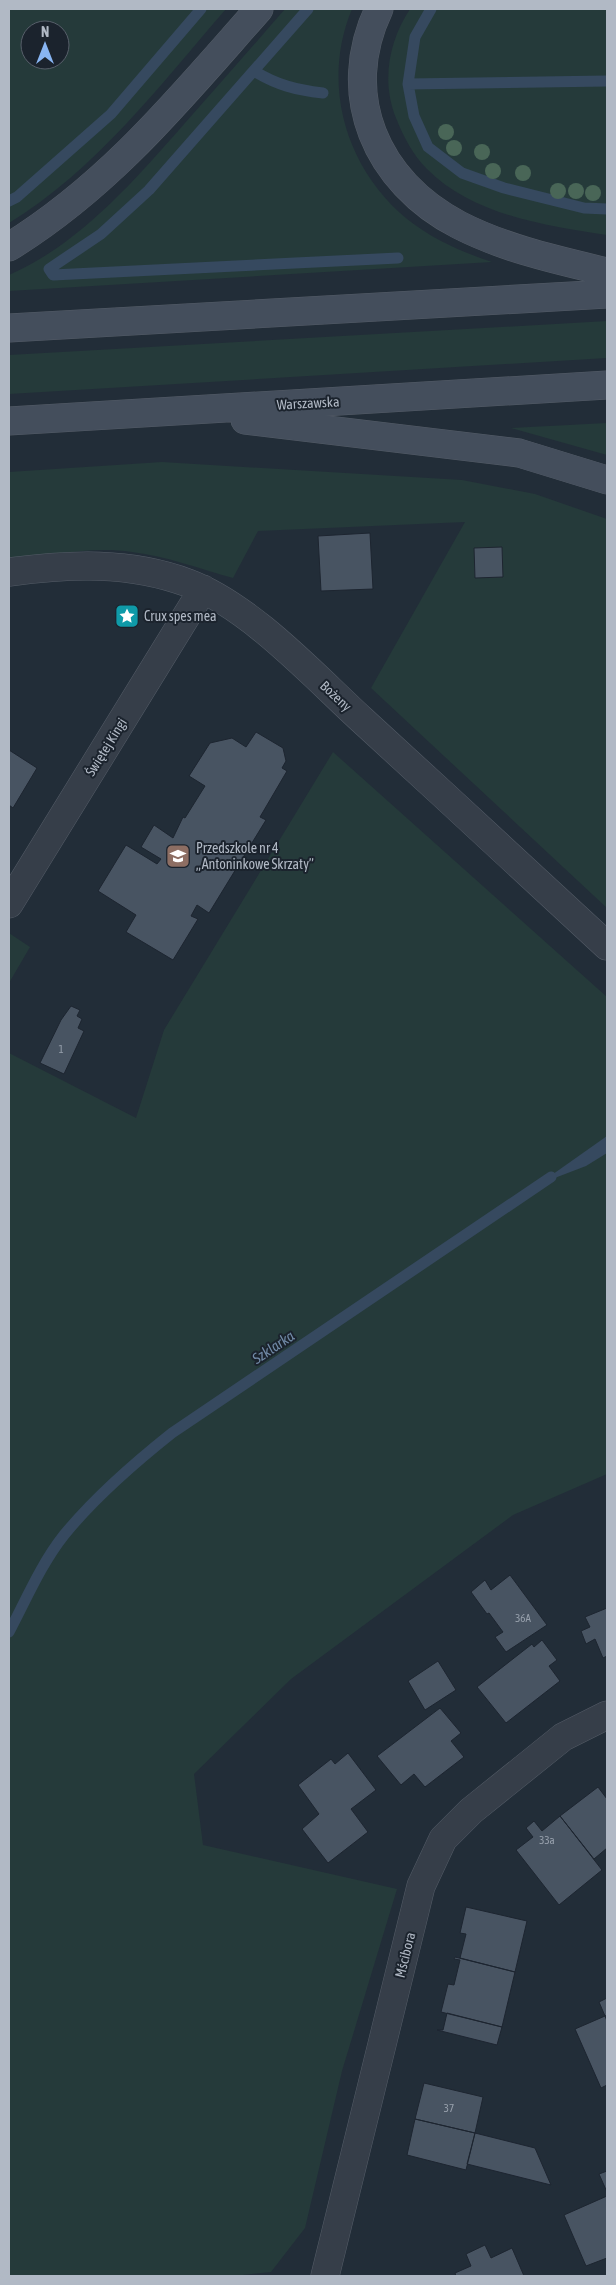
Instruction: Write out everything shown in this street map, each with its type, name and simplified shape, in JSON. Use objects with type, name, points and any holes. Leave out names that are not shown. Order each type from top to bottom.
[{"type":"main road","points":[[9,247],[57,216],[118,164],[146,136],[259,9]]},
{"type":"main road","points":[[379,9],[364,52],[362,95],[371,133],[388,162],[401,178],[413,191],[441,214],[480,235],[530,253],[607,272]]},
{"type":"main road","points":[[9,328],[607,294]]},
{"type":"main road","name":"Warszawska","points":[[9,421],[607,385]]},
{"type":"main road","points":[[164,411],[320,427],[519,453],[607,480]]},
{"type":"street","name":"Bożeny","points":[[9,572],[67,565],[110,566],[153,573],[202,589],[225,602],[271,637],[607,946]]},
{"type":"street","name":"Świętej Kingi","points":[[9,904],[202,589]]},
{"type":"street","name":"Mścibora","points":[[325,2276],[421,1886],[442,1839],[471,1811],[562,1737],[607,1715]]},
{"type":"green space","points":[[9,9],[226,9],[125,125],[70,178],[41,202],[9,223]]},
{"type":"green space","points":[[285,9],[352,9],[343,37],[339,66],[339,95],[345,123],[354,150],[368,175],[386,198],[407,219],[427,233],[448,244],[492,262],[9,291],[9,275],[35,262],[59,246],[105,209],[126,188]]},
{"type":"green space","points":[[410,9],[607,9],[607,235],[536,222],[488,208],[445,185],[422,164],[409,145],[399,125],[391,104],[389,90],[388,76],[392,48]]},
{"type":"green space","points":[[607,321],[607,358],[9,394],[9,355]]},
{"type":"green space","points":[[607,423],[607,455],[511,428]]},
{"type":"green space","points":[[162,462],[462,480],[535,494],[607,519],[607,908],[371,688],[465,522],[258,531],[233,578],[157,556],[117,550],[70,552],[9,563],[9,472]]},
{"type":"green space","points":[[333,752],[607,997],[607,1474],[513,1515],[291,1679],[194,1774],[203,1845],[397,1889],[342,2071],[305,2228],[271,2272],[234,2276],[9,2276],[9,1053],[136,1118],[164,1030]]},
{"type":"green space","points":[[9,933],[30,947],[9,983]]},
{"type":"water","points":[[607,1136],[607,1153],[586,1166],[539,1184]]},
{"type":"building","points":[[370,533],[373,589],[321,591],[318,536]]},
{"type":"building","points":[[502,547],[503,577],[475,578],[474,548]]},
{"type":"building","points":[[256,732],[283,748],[286,761],[282,768],[287,771],[260,817],[266,820],[209,913],[197,905],[191,916],[198,919],[173,960],[126,932],[136,915],[98,891],[126,845],[157,864],[161,859],[141,847],[154,825],[173,838],[183,817],[185,818],[205,786],[189,776],[210,743],[232,738],[246,747]]},
{"type":"building","points":[[9,750],[37,768],[13,808],[9,805]]},
{"type":"building","points":[[71,1006],[80,1010],[77,1016],[82,1019],[78,1028],[84,1031],[64,1074],[40,1063],[61,1020]]},
{"type":"building","points":[[510,1575],[547,1625],[506,1652],[495,1637],[503,1632],[471,1592],[485,1580],[491,1590]]},
{"type":"building","points":[[607,1608],[607,1656],[603,1658],[595,1639],[586,1644],[581,1631],[590,1627],[585,1617]]},
{"type":"building","points":[[542,1640],[557,1660],[549,1666],[560,1681],[506,1723],[477,1687],[532,1644],[534,1647]]},
{"type":"building","points":[[438,1661],[456,1690],[425,1710],[408,1681]]},
{"type":"building","points":[[440,1708],[461,1733],[451,1741],[464,1757],[425,1787],[414,1774],[401,1785],[377,1756]]},
{"type":"building","points":[[348,1753],[376,1790],[351,1809],[368,1832],[328,1863],[302,1829],[319,1814],[298,1785],[331,1759],[335,1764]]},
{"type":"building","points":[[598,1787],[607,1799],[607,1848],[594,1859],[560,1816]]},
{"type":"building","points":[[560,1816],[602,1870],[559,1905],[516,1850],[533,1837],[526,1828],[534,1821],[542,1831]]},
{"type":"building","points":[[466,1907],[527,1921],[515,1972],[460,1958],[466,1934],[460,1933]]},
{"type":"building","points":[[455,1957],[515,1972],[502,2027],[441,2012],[448,1984],[454,1985],[460,1960],[454,1959]]},
{"type":"building","points":[[607,1998],[607,2015],[605,2016],[599,2002]]},
{"type":"building","points":[[447,2013],[502,2027],[497,2045],[437,2030],[443,2030]]},
{"type":"building","points":[[605,2016],[607,2021],[607,2085],[601,2088],[575,2029]]},
{"type":"building","points":[[424,2083],[483,2097],[475,2133],[415,2119]]},
{"type":"building","points":[[415,2119],[475,2133],[466,2170],[407,2155]]},
{"type":"building","points":[[475,2133],[535,2148],[551,2185],[467,2164]]},
{"type":"building","points":[[607,2171],[607,2192],[599,2174]]},
{"type":"building","points":[[607,2196],[607,2258],[586,2266],[564,2215]]},
{"type":"building","points":[[485,2245],[491,2258],[512,2248],[524,2276],[456,2276],[455,2273],[471,2266],[466,2254]]},
{"type":"waterway","points":[[9,201],[17,197],[111,114],[201,9]]},
{"type":"waterway","points":[[308,9],[149,190],[101,234],[49,269],[53,275],[398,258]]},
{"type":"waterway","points":[[431,9],[415,37],[408,84],[414,116],[428,147],[462,173],[504,188],[584,208],[607,209]]},
{"type":"waterway","points":[[254,71],[287,86],[323,93]]},
{"type":"waterway","points":[[408,84],[607,81]]},
{"type":"waterway","name":"Szklarka","points":[[9,1632],[41,1570],[64,1535],[115,1481],[143,1457],[172,1433],[551,1177]]},
{"type":"place","name":"Crux spes mea","points":[[127,616]]},
{"type":"place","name":"Przedszkole nr 4 „Antoninkowe Skrzaty”","points":[[178,856]]}]
